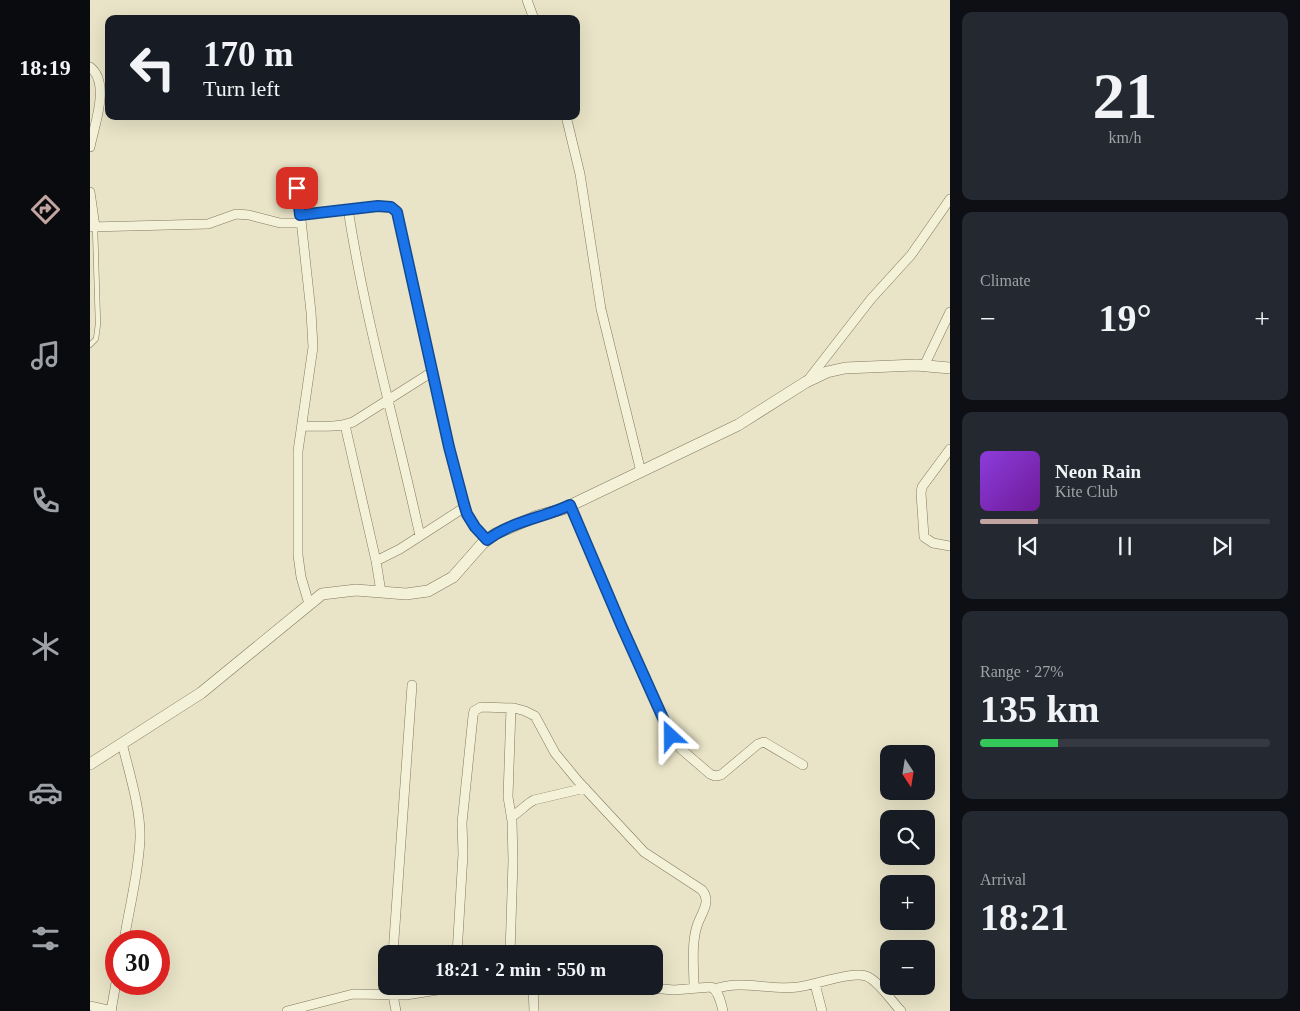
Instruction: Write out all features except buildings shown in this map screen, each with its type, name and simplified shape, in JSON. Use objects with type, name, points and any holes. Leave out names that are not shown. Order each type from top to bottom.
[{"type":"street","points":[[527,0],[533,15]]},
{"type":"street","points":[[90,68],[95,71],[98,77],[104,100],[90,147]]},
{"type":"street","points":[[567,120],[580,174],[601,310],[641,472]]},
{"type":"street","points":[[296,174],[313,347],[298,451],[298,555],[301,577],[309,604]]},
{"type":"street","points":[[90,192],[92,227],[208,224],[236,214],[249,215],[280,223],[348,209],[385,206],[397,212],[449,447],[465,507],[475,527],[487,540]]},
{"type":"street","points":[[806,382],[871,299],[911,255],[947,209],[950,198]]},
{"type":"street","points":[[348,209],[373,342],[389,400],[420,536]]},
{"type":"street","points":[[924,366],[950,312]]},
{"type":"street","points":[[90,764],[201,693],[322,594],[356,590],[415,594],[428,591],[453,577],[466,561],[495,534],[516,524],[570,505],[738,425],[806,382],[827,372],[845,368],[924,366],[950,368]]},
{"type":"street","points":[[302,426],[345,425],[353,422],[432,372]]},
{"type":"street","points":[[345,425],[376,561],[381,592]]},
{"type":"street","points":[[950,449],[922,487],[921,500],[924,537],[933,543],[950,546]]},
{"type":"street","points":[[570,505],[671,736],[680,749],[715,776],[721,775],[758,744],[764,742],[803,765]]},
{"type":"street","points":[[376,561],[465,507]]},
{"type":"street","points":[[393,945],[412,685]]},
{"type":"street","points":[[458,945],[463,854],[462,823],[474,711],[481,707],[511,708],[525,711],[535,716],[556,753],[585,788],[644,852],[706,894],[707,901],[694,938],[694,989]]},
{"type":"street","points":[[510,945],[513,861],[511,816],[508,797],[511,708]]},
{"type":"street","points":[[122,743],[139,818],[140,837],[126,930]]},
{"type":"street","points":[[511,816],[520,812],[529,802],[534,800],[585,788]]},
{"type":"street","points":[[663,989],[715,989],[726,985],[798,988],[849,976],[863,975],[870,977],[901,1011]]},
{"type":"street","points":[[815,984],[822,1011]]},
{"type":"street","points":[[715,989],[723,1011]]},
{"type":"street","points":[[287,1011],[353,994],[378,993]]},
{"type":"street","points":[[90,1006],[112,1011],[114,995]]},
{"type":"street","points":[[392,995],[396,1011]]},
{"type":"street","points":[[533,995],[534,1011]]},
{"type":"lane","points":[[90,345],[96,339],[98,324],[92,227]]},
{"type":"route","points":[[297,188],[300,215],[378,206],[391,207],[397,212],[449,447],[467,514],[475,527],[487,540],[516,524],[570,505],[671,736]]}]
